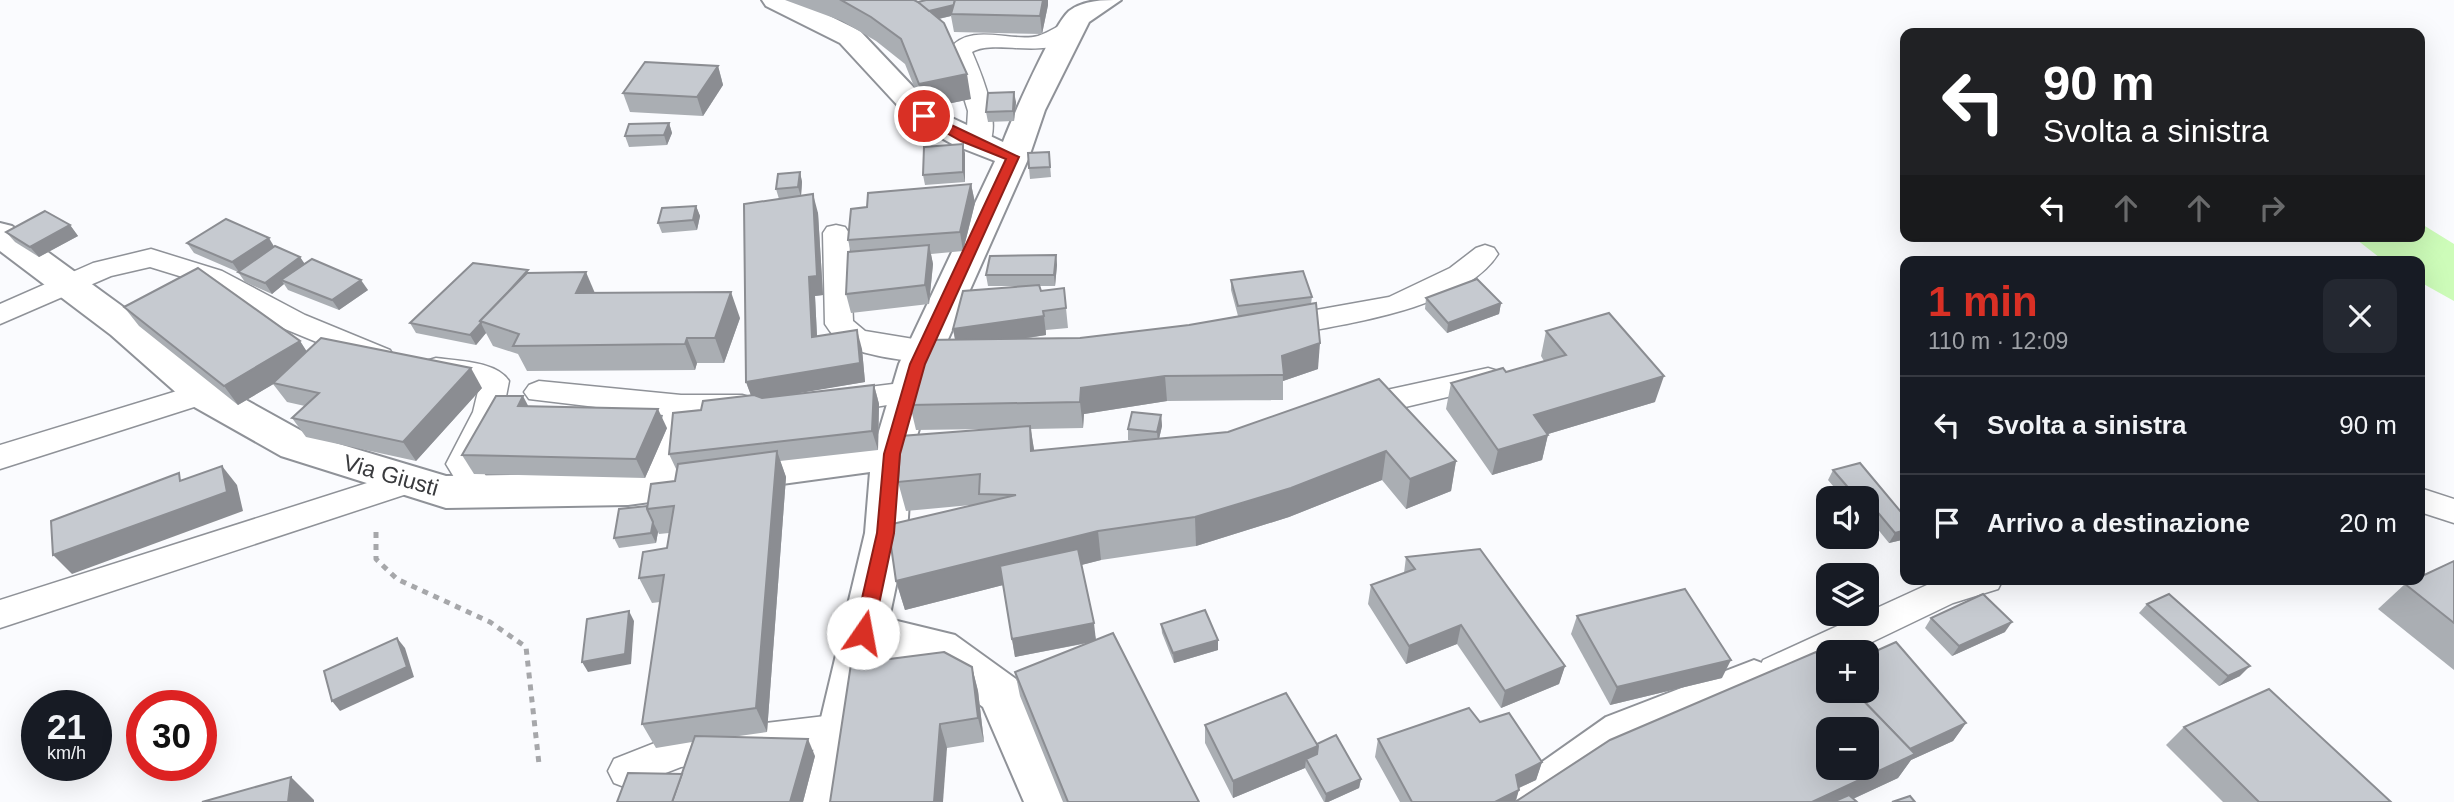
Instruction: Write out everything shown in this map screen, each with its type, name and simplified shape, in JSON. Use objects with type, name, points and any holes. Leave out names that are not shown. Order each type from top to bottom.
[{"type":"street","points":[[776,0],[850,37],[924,116],[1013,157]]},
{"type":"street","points":[[826,802],[886,533],[909,451],[909,393],[923,352],[1013,157],[1030,110],[1078,17],[1107,0]]},
{"type":"street","name":"Via Giusti","points":[[0,234],[124,326],[203,394],[295,446],[393,487],[446,492],[628,489],[909,451]]},
{"type":"street","points":[[863,633],[939,649],[1000,693],[1049,802]]},
{"type":"street","points":[[1526,802],[1623,732],[1769,674]]},
{"type":"lane","points":[[978,143],[980,111],[960,50],[967,44],[979,41],[1039,43],[1073,27]]},
{"type":"lane","points":[[836,233],[839,324],[856,339],[923,352],[974,355]]},
{"type":"lane","points":[[1248,332],[1396,305],[1460,274],[1485,254]]},
{"type":"lane","points":[[0,315],[103,269],[151,258],[212,277],[295,322],[378,357],[478,375],[494,382],[496,392],[467,447],[462,464],[479,491]]},
{"type":"lane","points":[[1329,416],[1520,372]]},
{"type":"lane","points":[[539,392],[681,406],[773,406]]},
{"type":"lane","points":[[813,405],[909,393]]},
{"type":"lane","points":[[0,457],[203,394]]},
{"type":"lane","points":[[662,484],[681,406]]},
{"type":"lane","points":[[0,614],[393,487]]},
{"type":"lane","points":[[2425,502],[2454,511]]},
{"type":"lane","points":[[1769,674],[1943,593],[1968,585]]},
{"type":"lane","points":[[627,771],[680,750],[842,730]]},
{"type":"path","points":[[393,487],[376,559],[397,579],[490,622],[526,647],[539,764]]},
{"type":"green space","points":[[2425,226],[2454,244],[2454,301],[2425,285],[2425,256],[2378,256],[2360,242],[2425,242]]},
{"type":"building","points":[[841,0],[914,0],[920,3],[944,23],[967,74],[919,84],[901,39]]},
{"type":"building","points":[[955,0],[954,5],[929,11],[918,2]]},
{"type":"building","points":[[955,0],[1043,0],[1040,16],[951,14]]},
{"type":"building","points":[[645,62],[718,66],[697,97],[623,93]]},
{"type":"building","points":[[1014,92],[1013,111],[986,112],[988,93]]},
{"type":"building","points":[[669,123],[664,135],[625,136],[629,124]]},
{"type":"building","points":[[963,144],[963,172],[923,175],[924,147]]},
{"type":"building","points":[[1049,152],[1050,167],[1029,168],[1028,153]]},
{"type":"building","points":[[800,172],[798,187],[776,189],[778,174]]},
{"type":"building","points":[[971,184],[960,232],[848,240],[851,209],[867,207],[868,193]]},
{"type":"building","points":[[813,194],[817,276],[809,277],[812,337],[857,330],[860,363],[746,382],[744,204]]},
{"type":"building","points":[[696,206],[693,220],[658,223],[662,208]]},
{"type":"building","points":[[45,211],[70,225],[30,247],[6,232]]},
{"type":"building","points":[[226,219],[269,238],[232,262],[187,243]]},
{"type":"building","points":[[929,245],[925,285],[846,294],[848,252]]},
{"type":"building","points":[[275,246],[300,257],[265,283],[238,272]]},
{"type":"building","points":[[1056,255],[1054,275],[986,275],[990,256]]},
{"type":"building","points":[[312,259],[361,280],[332,300],[281,280]]},
{"type":"building","points":[[473,263],[528,270],[470,335],[410,323]]},
{"type":"building","points":[[198,268],[300,341],[224,386],[124,307]]},
{"type":"building","points":[[1303,271],[1312,297],[1238,306],[1231,280]]},
{"type":"building","points":[[586,272],[576,293],[731,292],[715,338],[687,338],[685,344],[513,346],[519,334],[480,321],[527,273]]},
{"type":"building","points":[[1477,279],[1501,303],[1448,323],[1426,298]]},
{"type":"building","points":[[1039,285],[1041,291],[1064,288],[1066,308],[1043,311],[1044,316],[953,329],[963,291]]},
{"type":"building","points":[[1316,303],[1320,343],[1282,356],[1284,375],[1165,376],[1081,388],[1080,402],[910,405],[925,340],[1080,338],[1189,325]]},
{"type":"building","points":[[1609,313],[1664,376],[1534,415],[1548,435],[1498,450],[1451,383],[1503,368],[1506,372],[1566,355],[1546,331]]},
{"type":"building","points":[[321,338],[471,368],[403,442],[292,418],[319,393],[273,383]]},
{"type":"building","points":[[1379,379],[1456,461],[1410,479],[1386,451],[1291,488],[1195,517],[1098,531],[896,581],[888,525],[1016,495],[979,494],[980,474],[898,482],[901,436],[1030,426],[1031,451],[1228,432]]},
{"type":"building","points":[[874,385],[872,431],[669,454],[673,413],[701,410],[703,401],[754,395],[762,398]]},
{"type":"building","points":[[496,396],[523,396],[518,406],[658,409],[636,459],[462,455]]},
{"type":"building","points":[[1132,412],[1161,415],[1157,432],[1128,429]]},
{"type":"building","points":[[777,451],[756,708],[642,724],[664,575],[639,578],[643,552],[667,548],[674,506],[647,509],[651,484],[675,481],[678,464]]},
{"type":"building","points":[[1860,463],[1900,511],[1900,532],[1895,533],[1879,514],[1879,486],[1847,486],[1833,470]]},
{"type":"building","points":[[222,466],[227,492],[53,555],[51,521],[179,473],[180,481]]},
{"type":"building","points":[[647,506],[653,522],[651,533],[614,538],[619,509]]},
{"type":"building","points":[[1078,549],[1094,623],[1012,639],[1000,566]]},
{"type":"building","points":[[1480,549],[1565,666],[1505,691],[1461,625],[1409,646],[1371,585],[1415,569],[1406,557]]},
{"type":"building","points":[[2454,561],[2454,623],[2406,585],[2425,585],[2425,575]]},
{"type":"building","points":[[1685,589],[1731,660],[1617,687],[1577,616]]},
{"type":"building","points":[[1983,594],[2012,622],[1959,646],[1931,618]]},
{"type":"building","points":[[2169,594],[2250,666],[2228,676],[2147,604]]},
{"type":"building","points":[[1205,610],[1218,640],[1173,653],[1161,624]]},
{"type":"building","points":[[629,611],[625,654],[582,662],[587,619]]},
{"type":"building","points":[[1113,633],[1199,802],[1068,802],[1015,672]]},
{"type":"building","points":[[397,638],[407,667],[332,701],[324,671]]},
{"type":"building","points":[[1896,642],[1966,723],[1910,749],[1866,703],[1879,703],[1879,650]]},
{"type":"building","points":[[944,652],[972,667],[978,718],[940,724],[934,802],[830,802],[851,664]]},
{"type":"building","points":[[1816,652],[1816,703],[1866,703],[1915,754],[1879,771],[1879,717],[1816,717],[1816,780],[1859,780],[1812,802],[1515,802],[1610,740]]},
{"type":"building","points":[[2269,689],[2391,802],[2259,802],[2184,727]]},
{"type":"building","points":[[1286,693],[1318,746],[1233,781],[1205,725]]},
{"type":"building","points":[[1469,708],[1480,722],[1509,713],[1542,762],[1516,775],[1519,790],[1495,802],[1412,802],[1378,739]]},
{"type":"building","points":[[1336,735],[1361,779],[1326,794],[1306,759],[1317,754],[1317,744]]},
{"type":"building","points":[[695,736],[808,739],[790,802],[672,802]]},
{"type":"building","points":[[628,773],[682,774],[672,802],[617,802]]},
{"type":"building","points":[[291,777],[288,802],[202,802]]},
{"type":"building","points":[[1849,795],[1857,802],[1833,802]]},
{"type":"building","points":[[1910,796],[1915,802],[1892,802]]},
{"type":"route","points":[[863,633],[886,533],[892,454],[918,364],[1013,157],[965,138],[924,116]]}]
